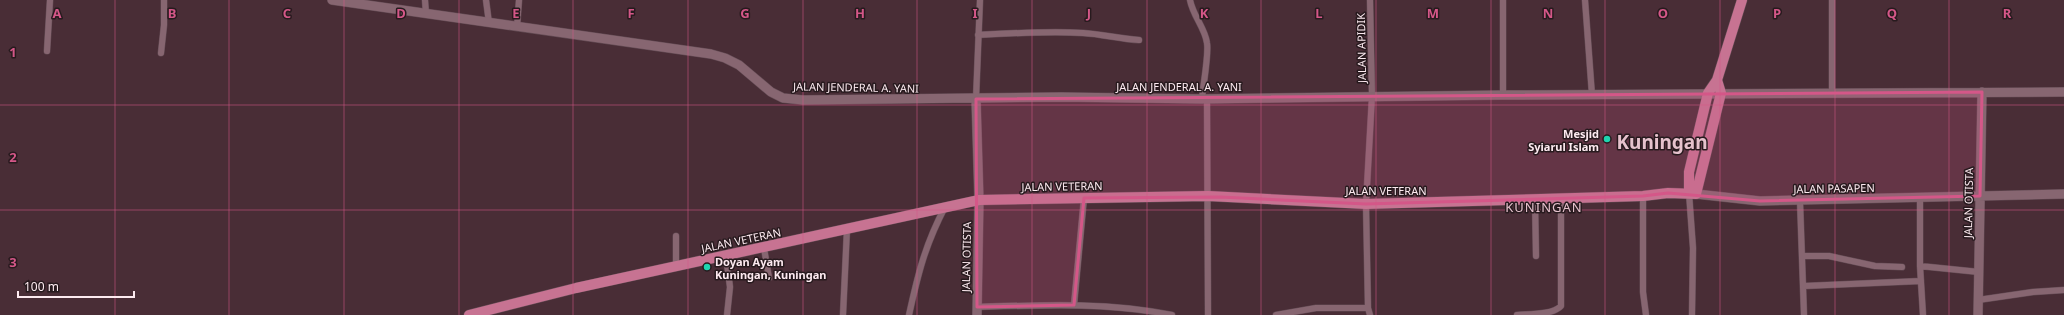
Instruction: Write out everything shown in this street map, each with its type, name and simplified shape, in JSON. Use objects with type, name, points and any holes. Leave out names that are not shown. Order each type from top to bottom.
[{"type":"main road","name":"JALAN JENDERAL A. YANI","points":[[332,0],[631,42],[725,58],[740,65],[771,92],[783,98],[803,100],[976,100],[1061,97],[1204,99],[1504,94],[1592,95],[1832,92],[2064,92]]},
{"type":"main road","points":[[1692,193],[1689,172],[1708,93],[1717,80],[1742,0]]},
{"type":"main road","points":[[1692,193],[1721,94],[1717,80]]},
{"type":"main road","name":"JALAN OTISTA","points":[[1978,315],[1982,92]]},
{"type":"main road","name":"JALAN OTISTA","points":[[976,100],[979,200],[977,311]]},
{"type":"main road","name":"JALAN PASAPEN","points":[[1692,193],[1760,201],[2064,194]]},
{"type":"main road","name":"JALAN VETERAN","points":[[469,315],[676,266],[979,200],[1208,196],[1366,204],[1535,200],[1692,193]]},
{"type":"street","points":[[47,50],[50,0]]},
{"type":"street","points":[[161,53],[164,25],[164,0]]},
{"type":"street","points":[[425,0],[426,14]]},
{"type":"street","points":[[486,0],[489,23]]},
{"type":"street","points":[[517,27],[519,0]]},
{"type":"street","points":[[976,100],[980,0]]},
{"type":"street","points":[[1190,0],[1197,21],[1204,33],[1208,45],[1204,99],[1208,196],[1208,315]]},
{"type":"street","name":"JALAN APIDIK","points":[[1370,0],[1372,96],[1366,204],[1368,308],[1370,315]]},
{"type":"street","points":[[1504,0],[1504,94]]},
{"type":"street","points":[[1585,0],[1592,95]]},
{"type":"street","points":[[1832,0],[1832,92]]},
{"type":"street","points":[[978,35],[1037,32],[1086,33],[1119,39],[1139,40]]},
{"type":"street","points":[[1692,193],[1692,315]]},
{"type":"street","points":[[1643,196],[1644,292],[1646,315]]},
{"type":"street","points":[[1074,305],[1084,198]]},
{"type":"street","points":[[1920,198],[1920,281],[1923,315]]},
{"type":"street","points":[[1517,315],[1549,313],[1558,310],[1561,306],[1561,199]]},
{"type":"street","points":[[1535,200],[1536,256]]},
{"type":"street","points":[[1800,201],[1804,315]]},
{"type":"street","points":[[909,315],[920,262],[933,229],[945,207]]},
{"type":"street","points":[[843,315],[847,229]]},
{"type":"street","points":[[676,236],[676,266]]},
{"type":"street","points":[[764,248],[769,278]]},
{"type":"street","points":[[726,256],[730,287],[727,315]]},
{"type":"street","points":[[1802,256],[1829,256],[1875,266],[1902,267]]},
{"type":"street","points":[[1920,266],[1979,272]]},
{"type":"street","points":[[1804,286],[1920,281]]},
{"type":"street","points":[[1978,300],[2033,292],[2064,290]]},
{"type":"street","points":[[977,311],[1074,305],[1172,315]]},
{"type":"street","points":[[1276,315],[1316,308],[1368,308]]},
{"type":"highlighted area","points":[[1982,92],[1980,196],[1760,201],[1668,193],[1643,196],[1366,204],[1220,197],[1084,198],[1074,305],[977,307],[976,99]]},
{"type":"place","name":"Mesjid Syiarul Islam","points":[[1607,139]]},
{"type":"place","name":"Doyan Ayam Kuningan, Kuningan","points":[[707,267]]},
{"type":"district","name":"Kuningan","points":[[1662,142]]},
{"type":"district","name":"KUNINGAN","points":[[1544,207]]}]
